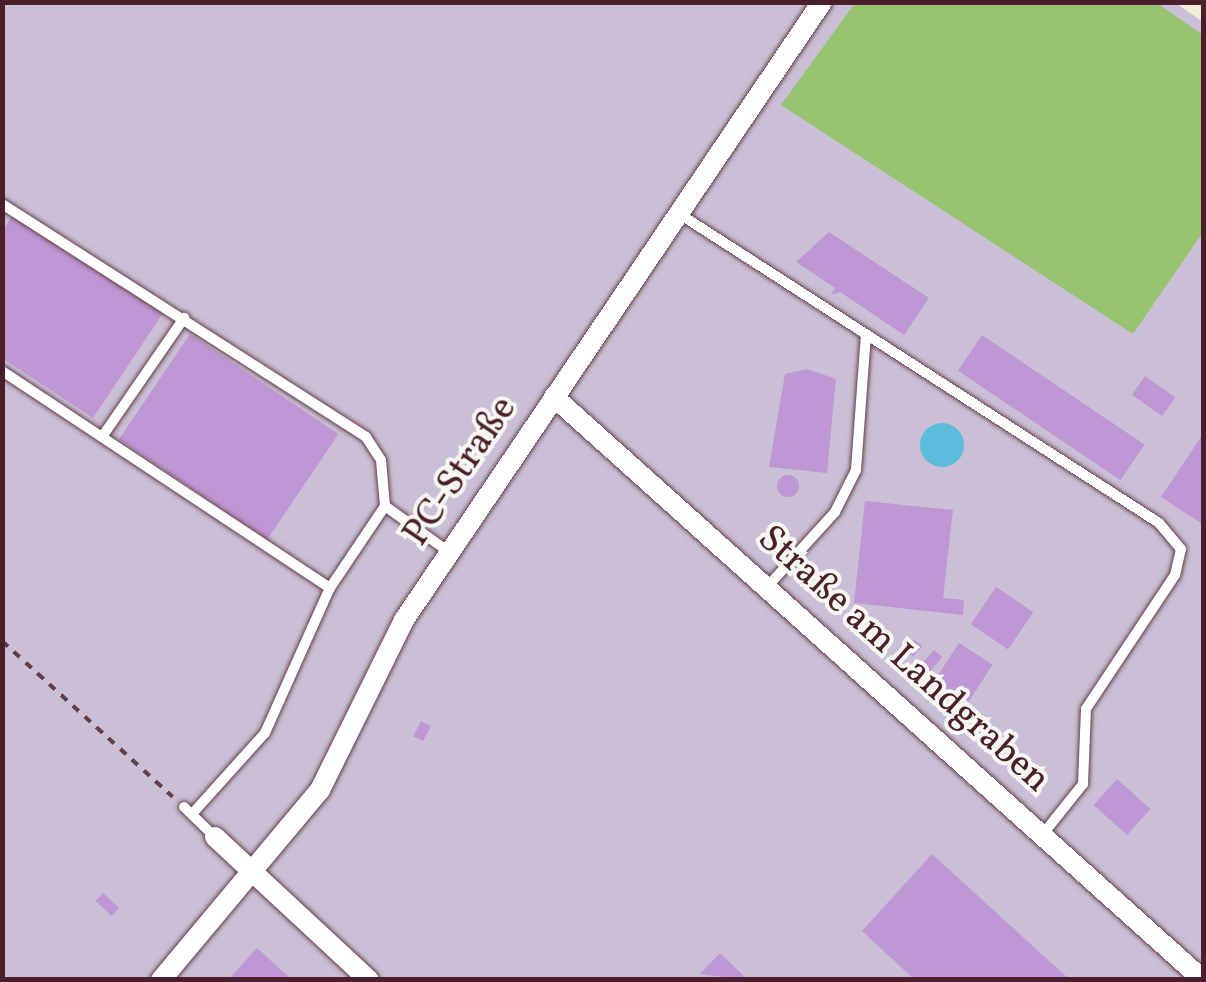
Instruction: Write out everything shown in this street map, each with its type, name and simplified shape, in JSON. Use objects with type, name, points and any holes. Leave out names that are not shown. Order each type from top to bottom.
[{"type":"street","name":"PC-Straße","points":[[162,980],[256,874],[336,763],[387,650],[448,552],[822,2]]},
{"type":"street","name":"Straße am Landgraben","points":[[554,396],[1203,980]]},
{"type":"street","points":[[215,837],[368,980]]},
{"type":"lane","points":[[2,204],[366,437],[380,460],[385,506],[330,588],[265,734],[188,810],[215,837]]},
{"type":"lane","points":[[678,213],[1160,523],[1181,548],[1175,575],[1086,709],[1083,784],[1042,834]]},
{"type":"lane","points":[[102,437],[184,318]]},
{"type":"lane","points":[[768,586],[835,512],[856,470],[866,335]]},
{"type":"lane","points":[[2,371],[330,588]]},
{"type":"lane","points":[[385,506],[448,552]]},
{"type":"path","points":[[2,641],[188,810]]},
{"type":"shaded area","points":[[1174,2],[1203,22],[1203,979],[3,979],[2,3]]},
{"type":"green space","points":[[855,3],[1157,3],[1203,35],[1203,232],[1133,334],[781,105]]},
{"type":"water","points":[[942,423],[958,429],[964,445],[958,461],[942,467],[926,461],[920,445],[926,429]]},
{"type":"building","points":[[14,214],[163,313],[93,418],[2,358],[2,231]]},
{"type":"building","points":[[829,232],[929,298],[904,335],[840,292],[831,295],[835,288],[796,262]]},
{"type":"building","points":[[190,334],[338,434],[267,539],[119,439]]},
{"type":"building","points":[[982,335],[1144,445],[1120,480],[958,371]]},
{"type":"building","points":[[807,369],[836,379],[827,473],[769,467],[785,374]]},
{"type":"building","points":[[1145,376],[1175,397],[1162,416],[1132,395]]},
{"type":"building","points":[[1201,437],[1204,439],[1204,525],[1161,497]]},
{"type":"building","points":[[788,475],[796,478],[796,494],[788,497],[780,494],[777,486],[780,478]]},
{"type":"building","points":[[865,501],[953,510],[943,598],[964,600],[963,615],[854,603]]},
{"type":"building","points":[[996,587],[1033,612],[1008,649],[971,624]]},
{"type":"building","points":[[914,639],[922,646],[913,657],[905,650]]},
{"type":"building","points":[[959,643],[993,665],[966,706],[932,684]]},
{"type":"building","points":[[934,650],[942,657],[930,672],[922,664]]},
{"type":"building","points":[[421,721],[431,726],[423,741],[413,736]]},
{"type":"building","points":[[1117,779],[1150,809],[1127,835],[1094,805]]},
{"type":"building","points":[[932,854],[1070,980],[915,980],[862,931]]},
{"type":"building","points":[[103,893],[119,908],[112,916],[95,901]]},
{"type":"building","points":[[257,948],[292,980],[228,980]]},
{"type":"building","points":[[720,953],[748,980],[700,974]]}]
